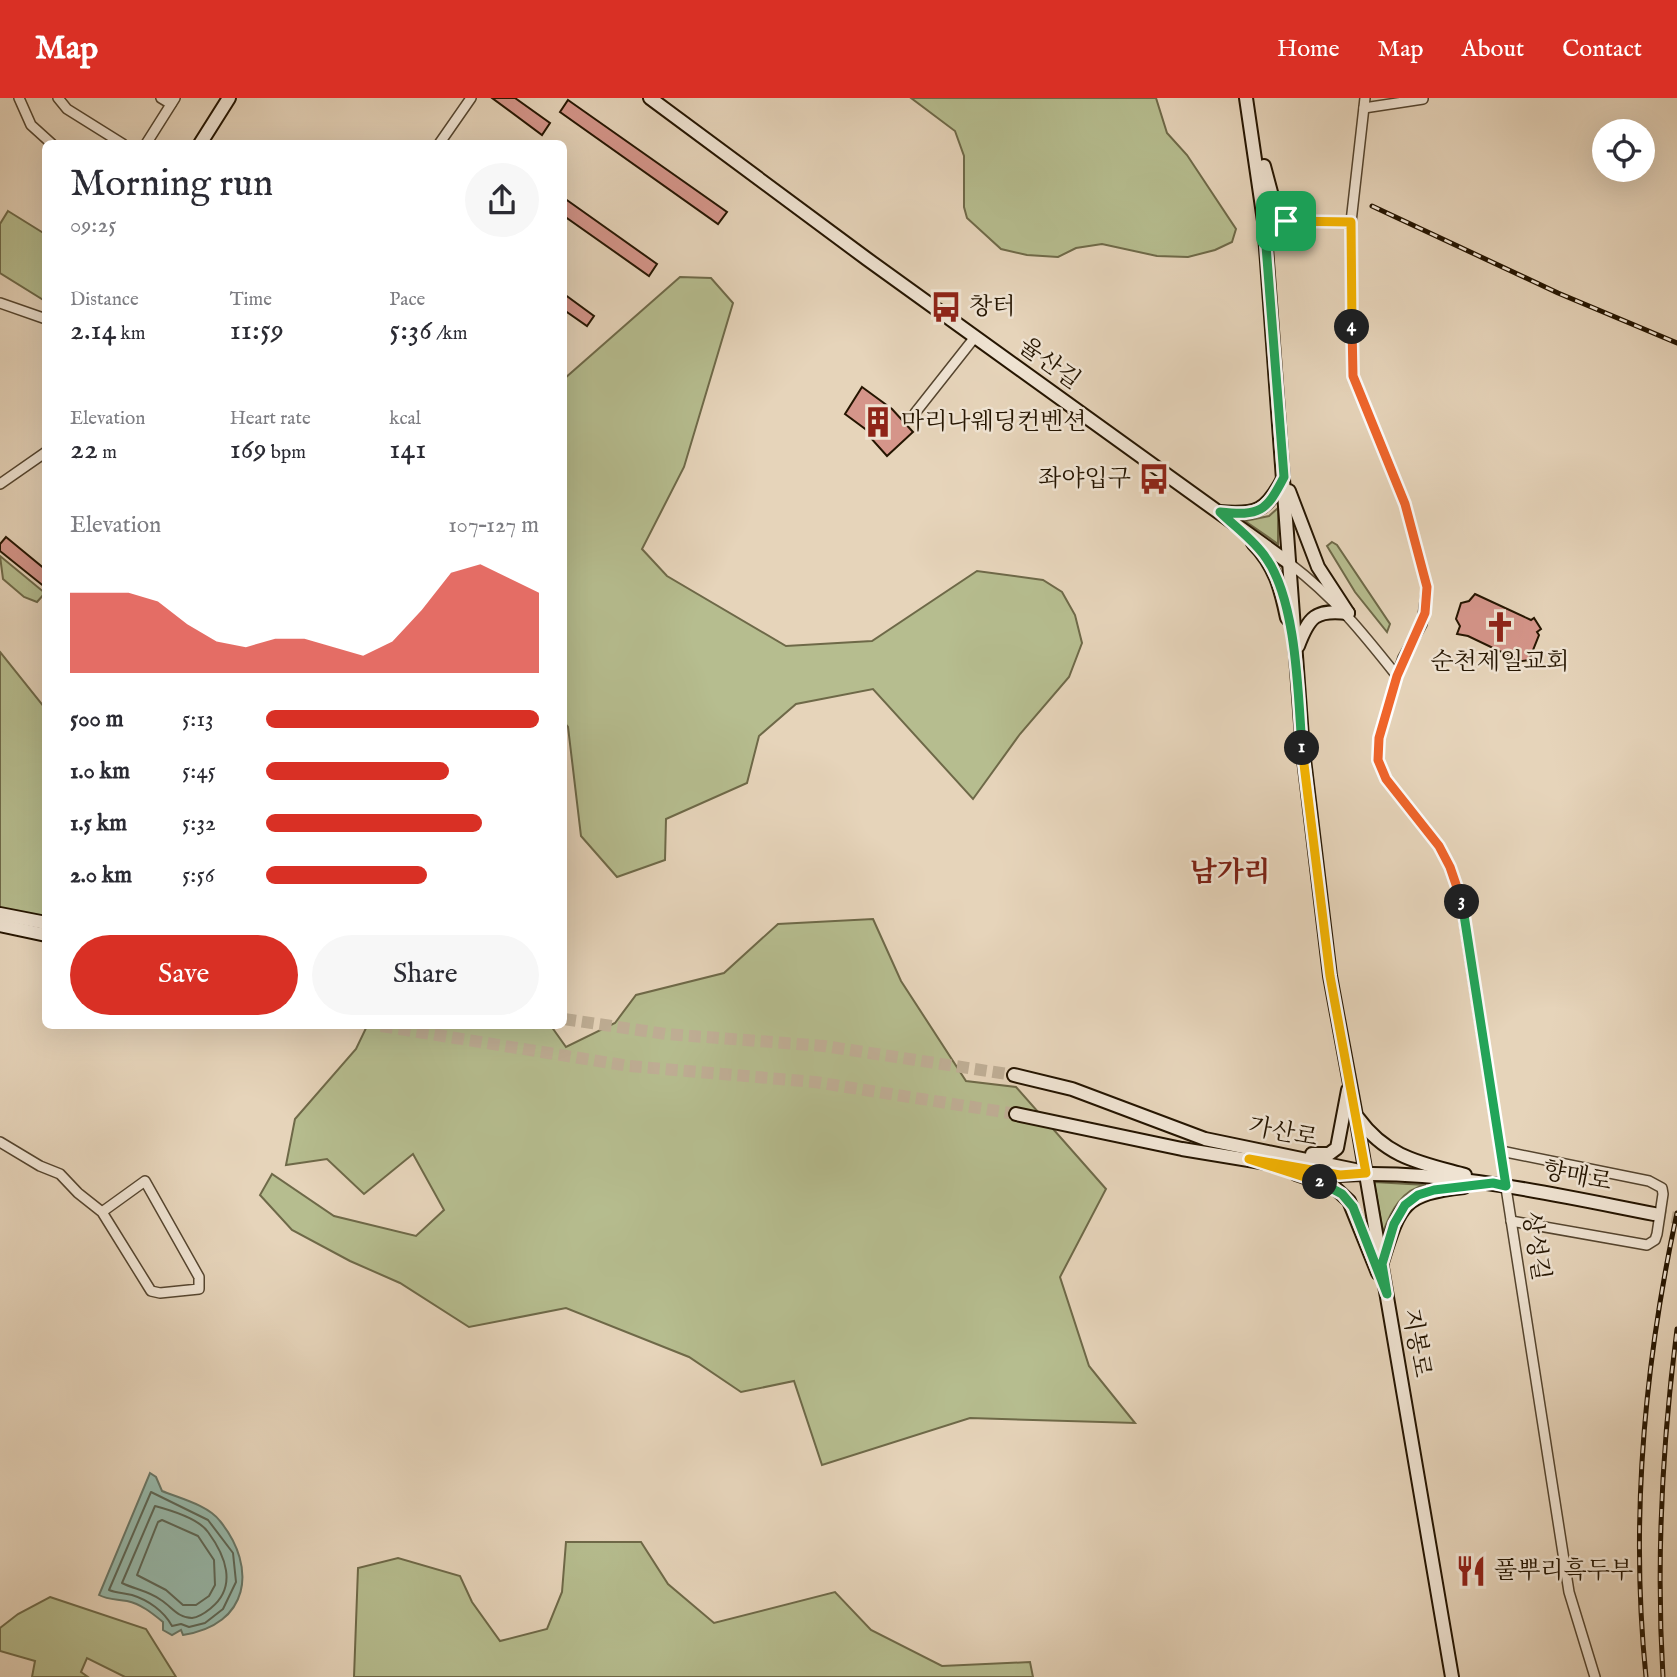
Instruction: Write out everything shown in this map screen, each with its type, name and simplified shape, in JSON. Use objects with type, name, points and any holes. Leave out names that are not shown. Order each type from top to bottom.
[{"type":"main road","points":[[203,140],[229,98]]},
{"type":"main road","name":"율산길","points":[[650,98],[1289,564]]},
{"type":"main road","name":"지봉로","points":[[1246,98],[1264,220],[1295,653],[1311,831],[1330,976],[1452,1677]]},
{"type":"main road","points":[[1252,134],[1272,196],[1300,221]]},
{"type":"main road","points":[[1220,512],[1240,514],[1265,508],[1284,477]]},
{"type":"main road","points":[[1284,477],[1318,567],[1348,613]]},
{"type":"main road","points":[[1220,512],[1256,546],[1273,569],[1279,581],[1295,653]]},
{"type":"main road","points":[[1295,653],[1309,621],[1324,612],[1348,613]]},
{"type":"main road","points":[[0,914],[42,922]]},
{"type":"main road","points":[[0,925],[42,934]]},
{"type":"main road","name":"가산로","points":[[1014,1075],[1072,1089],[1250,1153],[1340,1175],[1366,1173]]},
{"type":"main road","points":[[1250,1153],[1319,1155],[1333,1152],[1341,1135],[1349,1079]]},
{"type":"main road","name":"가산로","points":[[1016,1114],[1182,1149],[1250,1153]]},
{"type":"main road","points":[[1356,1116],[1372,1138],[1388,1149],[1409,1159],[1493,1183]]},
{"type":"main road","points":[[1250,1153],[1324,1183],[1342,1194],[1353,1207],[1387,1294]]},
{"type":"main road","name":"향매로","points":[[1366,1173],[1493,1183],[1654,1214]]},
{"type":"main road","points":[[1382,1264],[1394,1224],[1405,1205],[1418,1195],[1434,1190],[1493,1183]]},
{"type":"street","points":[[19,98],[31,125],[48,140]]},
{"type":"street","points":[[58,98],[67,109],[117,140]]},
{"type":"street","points":[[149,140],[173,101],[161,98]]},
{"type":"street","points":[[442,140],[471,98]]},
{"type":"street","points":[[1365,103],[1423,99]]},
{"type":"street","name":"상성길","points":[[1365,103],[1351,222],[1353,376],[1405,504],[1427,587],[1422,624],[1397,676],[1379,738],[1378,760],[1386,779],[1439,846],[1459,891],[1569,1592],[1595,1677]]},
{"type":"street","points":[[1264,220],[1351,222]]},
{"type":"street","points":[[0,303],[42,318]]},
{"type":"street","points":[[915,413],[975,337]]},
{"type":"street","points":[[0,484],[42,455]]},
{"type":"street","points":[[1289,564],[1317,584],[1348,613],[1397,676]]},
{"type":"street","points":[[0,1142],[40,1166],[60,1174],[102,1212],[151,1291],[160,1293],[199,1289],[200,1277],[145,1181],[102,1212]]},
{"type":"street","points":[[1501,1151],[1648,1181],[1662,1188],[1663,1194],[1657,1234],[1650,1244],[1640,1246],[1511,1221]]},
{"type":"green space","points":[[911,98],[1156,98],[1167,133],[1187,155],[1236,229],[1232,242],[1188,257],[1157,256],[1102,244],[1076,248],[1058,257],[1027,255],[1001,249],[967,218],[964,207],[964,156],[955,131]]},
{"type":"green space","points":[[8,211],[42,232],[42,299],[0,273],[0,224]]},
{"type":"green space","points":[[680,277],[711,278],[733,303],[684,467],[642,549],[667,576],[786,646],[872,641],[977,571],[1043,580],[1062,592],[1075,615],[1082,643],[1069,677],[1020,734],[973,799],[873,689],[796,704],[759,736],[747,783],[666,819],[665,860],[617,877],[581,836],[567,726],[567,376]]},
{"type":"green space","points":[[1278,508],[1278,544],[1245,521],[1269,516]]},
{"type":"green space","points":[[1332,542],[1337,545],[1390,624],[1387,632],[1355,592],[1327,546]]},
{"type":"green space","points":[[0,556],[42,591],[42,596],[37,602],[24,597],[3,579]]},
{"type":"green space","points":[[0,652],[42,704],[42,916],[0,918]]},
{"type":"green space","points":[[873,919],[901,981],[966,1081],[1016,1087],[1106,1189],[1060,1277],[1089,1366],[1135,1423],[970,1418],[822,1465],[794,1381],[741,1392],[689,1357],[566,1308],[469,1327],[400,1283],[350,1261],[292,1230],[260,1195],[272,1174],[334,1216],[416,1236],[444,1210],[413,1154],[364,1194],[327,1159],[286,1165],[295,1119],[356,1049],[366,1029],[553,1029],[566,1047],[615,1023],[636,995],[724,973],[778,924]]},
{"type":"green space","points":[[1374,1182],[1426,1185],[1404,1196],[1383,1232]]},
{"type":"green space","points":[[566,1542],[641,1542],[668,1584],[714,1623],[835,1592],[871,1630],[942,1666],[1030,1662],[1033,1677],[354,1677],[358,1568],[398,1558],[460,1576],[472,1602],[500,1641],[547,1629],[562,1592]]},
{"type":"green space","points":[[50,1597],[146,1629],[176,1677],[125,1677],[87,1658],[81,1672],[88,1677],[32,1677],[35,1661],[0,1651],[0,1628],[18,1614]]},
{"type":"water","points":[[150,1473],[156,1477],[162,1491],[215,1515],[232,1539],[240,1557],[240,1592],[234,1607],[222,1620],[205,1629],[183,1635],[181,1630],[172,1635],[163,1630],[163,1622],[142,1607],[99,1595]]},
{"type":"building","points":[[492,98],[515,98],[550,123],[542,135]]},
{"type":"building","points":[[568,100],[727,212],[718,224],[560,112]]},
{"type":"building","points":[[567,200],[657,264],[649,276],[567,218]]},
{"type":"building","points":[[567,296],[594,316],[587,326],[567,312]]},
{"type":"building","name":"마리나웨딩컨벤션","points":[[862,387],[892,409],[913,432],[887,456],[869,436],[872,434],[845,414]]},
{"type":"building","points":[[6,537],[42,567],[42,585],[0,551],[0,544]]},
{"type":"building","name":"순천제일교회","points":[[1475,594],[1531,620],[1534,618],[1541,629],[1537,632],[1539,635],[1529,660],[1515,662],[1514,658],[1468,636],[1457,634],[1460,626],[1456,619],[1461,603],[1469,601]]},
{"type":"tunnel","points":[[567,1019],[666,1034],[824,1046],[1014,1075]]},
{"type":"tunnel","points":[[400,1029],[629,1066],[815,1082],[1016,1114]]},
{"type":"tunnel","points":[[1654,1214],[1677,1218]]},
{"type":"railway","points":[[1372,206],[1558,293],[1677,343]]},
{"type":"railway","points":[[1646,1677],[1639,1560],[1643,1444],[1656,1328],[1677,1213]]},
{"type":"railway","points":[[1663,1677],[1660,1546],[1668,1416],[1677,1329]]},
{"type":"place","name":"창터","points":[[946,307]]},
{"type":"place","name":"마리나웨딩컨벤션","points":[[878,422]]},
{"type":"place","name":"좌야입구","points":[[1154,479]]},
{"type":"place","name":"순천제일교회","points":[[1500,627]]},
{"type":"place","name":"풀뿌리흑두부","points":[[1471,1571]]},
{"type":"district","name":"남가리","points":[[1230,873]]},
{"type":"route","points":[[1264,220],[1286,221],[1351,222],[1353,376],[1405,504],[1427,587],[1422,624],[1403,658],[1397,676],[1379,738],[1378,760],[1386,779],[1439,846],[1450,867],[1461,899],[1506,1186],[1493,1183],[1434,1190],[1418,1195],[1405,1205],[1394,1224],[1382,1264],[1387,1294],[1353,1207],[1342,1194],[1324,1183],[1249,1159],[1340,1175],[1366,1173],[1330,976],[1311,831],[1295,653],[1279,581],[1273,569],[1256,546],[1220,512],[1240,514],[1265,508],[1284,477],[1264,220]]}]
